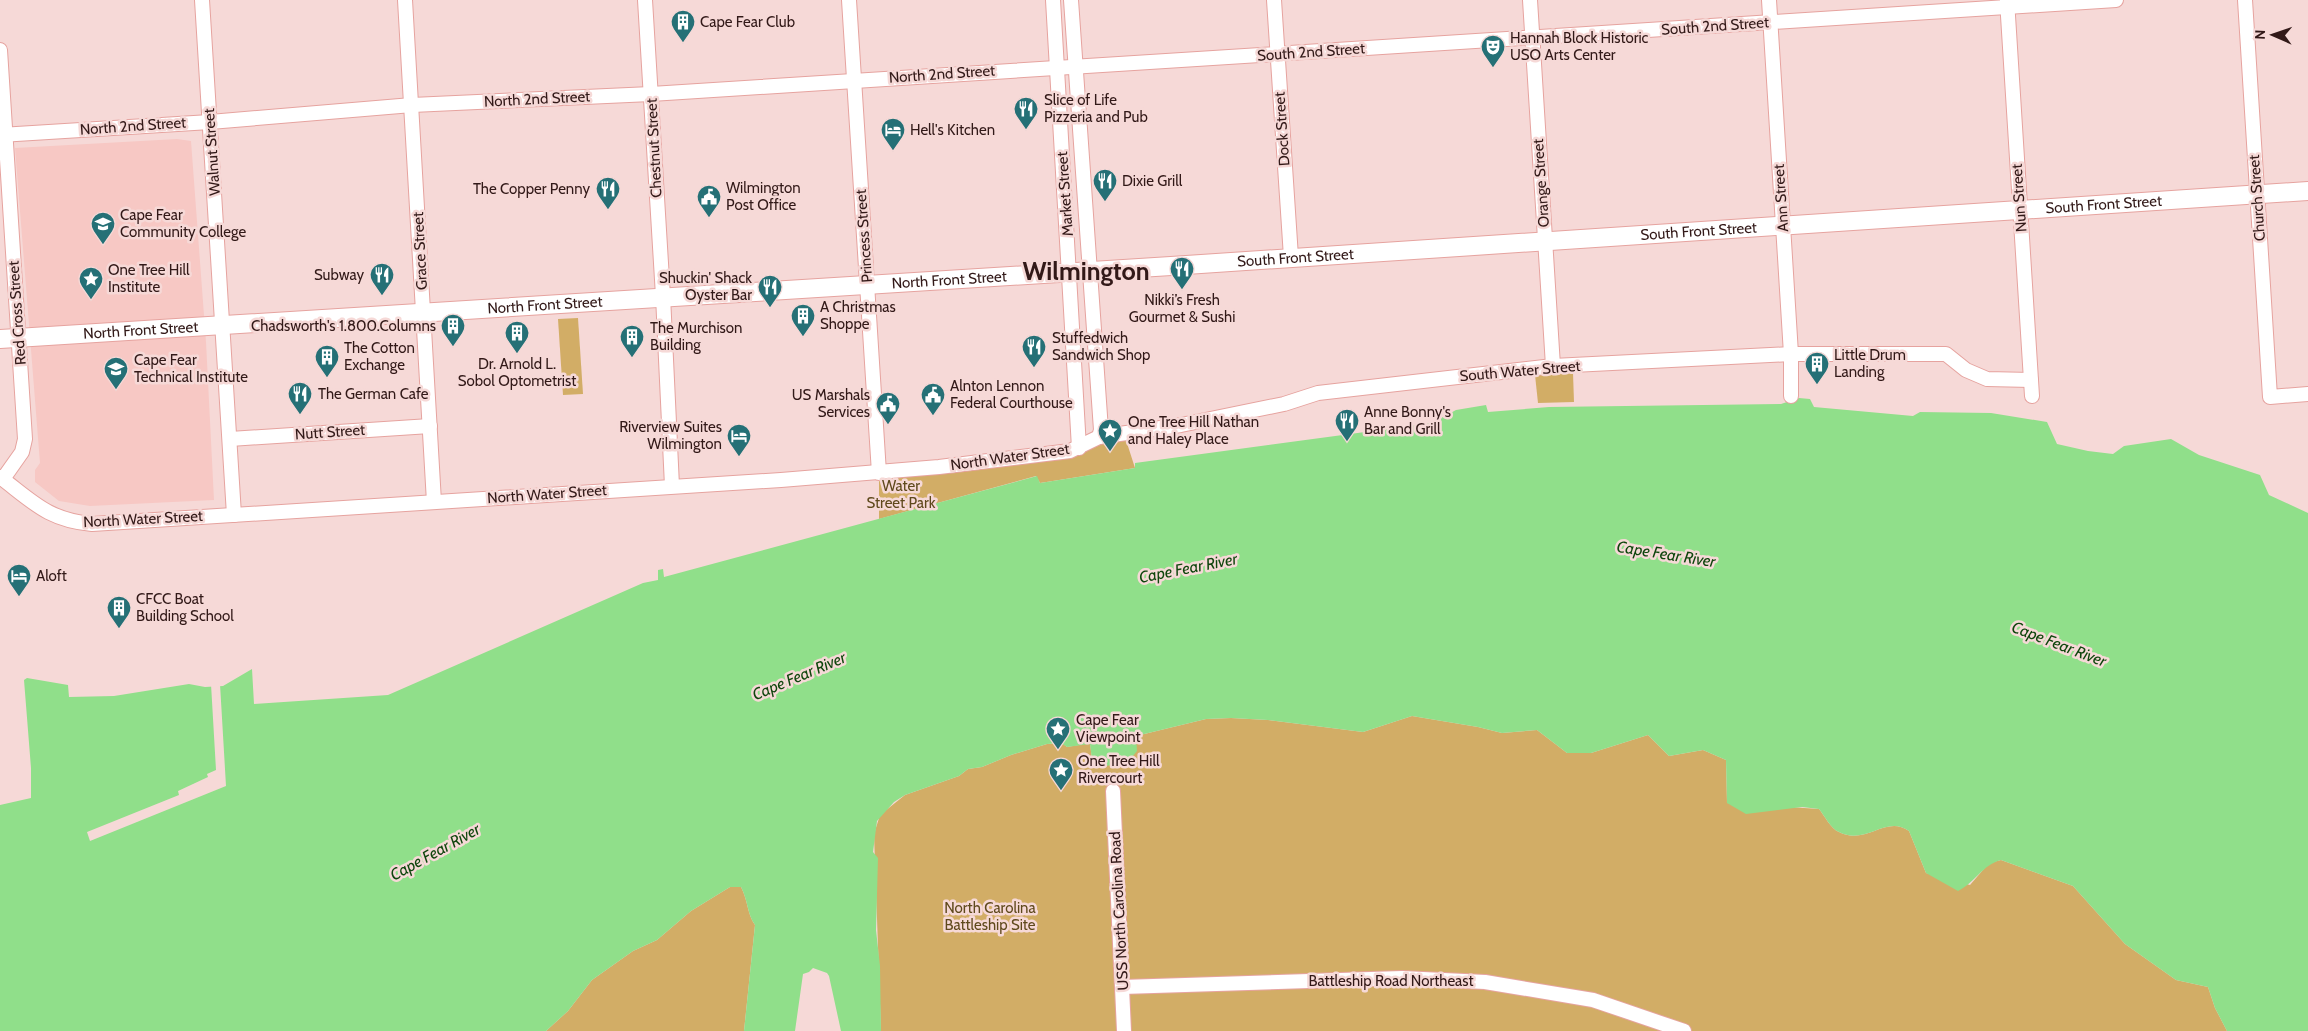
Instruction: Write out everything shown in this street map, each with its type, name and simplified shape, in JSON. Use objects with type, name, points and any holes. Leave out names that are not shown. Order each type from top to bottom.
[{"type":"main road","name":"South Front Street","points":[[1090,270],[2308,191]]},
{"type":"main road","name":"North Front Street","points":[[0,339],[1090,270]]},
{"type":"street","name":"Walnut Street","points":[[202,0],[224,324],[234,514]]},
{"type":"street","name":"Grace Street","points":[[405,0],[434,502]]},
{"type":"street","name":"Chestnut Street","points":[[645,0],[663,296],[672,486]]},
{"type":"street","name":"Princess Street","points":[[849,0],[879,473]]},
{"type":"street","name":"Market Street","points":[[1053,0],[1080,448]]},
{"type":"street","name":"Market Street","points":[[1071,0],[1101,430],[1099,437]]},
{"type":"street","name":"Dock Street","points":[[1274,0],[1291,257]]},
{"type":"street","name":"Orange Street","points":[[1530,0],[1553,366]]},
{"type":"street","name":"Ann Street","points":[[1769,0],[1791,354],[1791,396]]},
{"type":"street","name":"South 2nd Street","points":[[1075,67],[1770,22],[2007,4],[2116,0]]},
{"type":"street","name":"Church Street","points":[[2245,0],[2270,397],[2308,394]]},
{"type":"street","name":"Nun Street","points":[[2007,4],[2032,396]]},
{"type":"street","name":"Red Cross Street","points":[[0,50],[3,134],[25,439],[22,452],[2,478]]},
{"type":"street","name":"North 2nd Street","points":[[3,134],[210,122],[412,105],[651,94],[1075,67]]},
{"type":"street","name":"South Water Street","points":[[1099,437],[1181,425],[1284,404],[1318,393],[1553,366],[1791,354],[1946,354],[1966,370],[1987,379],[2031,380]]},
{"type":"street","name":"Nutt Street","points":[[230,438],[430,426]]},
{"type":"street","name":"North Water Street","points":[[2,478],[53,516],[81,523],[102,524],[879,473],[1070,451],[1080,448],[1099,437]]},
{"type":"street","name":"USS North Carolina Road","points":[[1113,791],[1124,1031]]},
{"type":"street","name":"Battleship Road Northeast","points":[[1122,987],[1402,978],[1485,982],[1593,1000],[1684,1031]]},
{"type":"shaded area","points":[[177,139],[191,141],[206,342],[214,500],[90,506],[59,501],[35,482],[35,470],[40,463],[15,148]]},
{"type":"green space","points":[[578,318],[583,394],[563,395],[558,319]]},
{"type":"green space","points":[[1573,373],[1574,402],[1538,403],[1535,375]]},
{"type":"green space","name":"Water Street Park","points":[[1126,440],[1135,468],[1040,483],[1036,476],[879,519],[879,480],[1073,456],[1101,441]]},
{"type":"green space","name":"North Carolina Battleship Site","points":[[1412,716],[1502,733],[1537,730],[1567,753],[1591,753],[1648,735],[1669,756],[1703,750],[1726,760],[1727,803],[1819,809],[1833,828],[1849,835],[1858,835],[1892,826],[1900,827],[1909,831],[1926,873],[1970,885],[1989,863],[2001,860],[2073,886],[2125,944],[2176,980],[2208,987],[2215,1008],[2227,1031],[881,1031],[874,834],[880,815],[905,795],[959,776],[968,769],[982,767],[1011,755],[1047,744],[1062,743],[1067,747],[1090,743],[1093,767],[1107,765],[1136,736],[1206,719],[1268,720],[1363,732]]},
{"type":"green space","points":[[730,887],[741,887],[750,916],[755,925],[744,1031],[546,1031],[568,1011],[592,980],[633,951],[657,940],[691,911]]},
{"type":"water","name":"Cape Fear River","points":[[1799,398],[1810,399],[1814,407],[1913,416],[1920,412],[1991,413],[2047,422],[2057,444],[2113,454],[2124,446],[2171,439],[2199,455],[2260,475],[2269,495],[2308,513],[2308,1031],[2227,1031],[2215,1008],[2208,987],[2176,980],[2125,944],[2073,886],[2001,860],[1994,862],[1958,891],[1926,873],[1909,831],[1900,827],[1892,826],[1858,835],[1849,835],[1833,828],[1819,809],[1802,807],[1746,814],[1727,803],[1726,760],[1703,750],[1669,756],[1648,735],[1591,753],[1567,753],[1537,730],[1502,733],[1412,716],[1363,732],[1268,720],[1206,719],[1136,736],[1137,751],[1128,762],[1095,768],[1093,767],[1090,744],[1067,747],[1061,743],[1047,744],[1011,755],[982,767],[968,769],[959,776],[905,795],[894,802],[877,821],[873,852],[878,858],[876,930],[880,966],[881,1031],[841,1031],[829,976],[827,973],[813,968],[803,974],[795,1031],[744,1031],[755,925],[750,916],[741,887],[730,887],[691,911],[657,940],[633,951],[592,980],[568,1011],[546,1031],[0,1031],[0,805],[31,798],[31,768],[24,680],[27,678],[68,685],[69,697],[114,696],[189,684],[205,687],[223,686],[252,669],[254,704],[388,695],[643,583],[658,580],[658,570],[663,569],[664,577],[1037,476],[1040,483],[1135,468],[1135,463],[1432,423],[1456,410],[1486,405],[1488,412],[1549,407],[1781,404]]},
{"type":"pier","points":[[211,684],[220,684],[226,786],[90,841],[87,832],[179,795],[178,791],[208,777],[207,774],[216,770]]},
{"type":"place","name":"Cape Fear Club","points":[[683,43]]},
{"type":"place","name":"Hannah Block Historic USO Arts Center","points":[[1493,68]]},
{"type":"place","name":"Slice of Life Pizzeria and Pub","points":[[1026,130]]},
{"type":"place","name":"Hell's Kitchen","points":[[893,151]]},
{"type":"place","name":"Dixie Grill","points":[[1105,202]]},
{"type":"place","name":"The Copper Penny","points":[[608,210]]},
{"type":"place","name":"Wilmington Post Office","points":[[709,218]]},
{"type":"place","name":"Cape Fear Community College","points":[[103,245]]},
{"type":"place","name":"Nikki’s Fresh Gourmet & Sushi","points":[[1182,290]]},
{"type":"place","name":"Subway","points":[[382,296]]},
{"type":"place","name":"One Tree Hill Institute","points":[[91,300]]},
{"type":"place","name":"Shuckin' Shack Oyster Bar","points":[[770,308]]},
{"type":"place","name":"A Christmas Shoppe","points":[[803,337]]},
{"type":"place","name":"Chadsworth's 1.800.Columns","points":[[453,347]]},
{"type":"place","name":"Dr. Arnold L. Sobol Optometrist","points":[[517,354]]},
{"type":"place","name":"The Murchison Building","points":[[632,358]]},
{"type":"place","name":"Stuffedwich Sandwich Shop","points":[[1034,368]]},
{"type":"place","name":"The Cotton Exchange","points":[[327,378]]},
{"type":"place","name":"Little Drum Landing","points":[[1817,385]]},
{"type":"place","name":"Cape Fear Technical Institute","points":[[116,390]]},
{"type":"place","name":"The German Cafe","points":[[300,415]]},
{"type":"place","name":"Alnton Lennon Federal Courthouse","points":[[933,416]]},
{"type":"place","name":"US Marshals Services","points":[[888,425]]},
{"type":"place","name":"Anne Bonny's Bar and Grill","points":[[1347,442]]},
{"type":"place","name":"One Tree Hill Nathan and Haley Place","points":[[1110,452]]},
{"type":"place","name":"Riverview Suites Wilmington","points":[[739,457]]},
{"type":"place","name":"Aloft","points":[[19,597]]},
{"type":"place","name":"CFCC Boat Building School","points":[[119,629]]},
{"type":"place","name":"Cape Fear Viewpoint","points":[[1058,750]]},
{"type":"place","name":"One Tree Hill Rivercourt","points":[[1061,791]]},
{"type":"district","name":"Wilmington","points":[[1086,271]]}]
